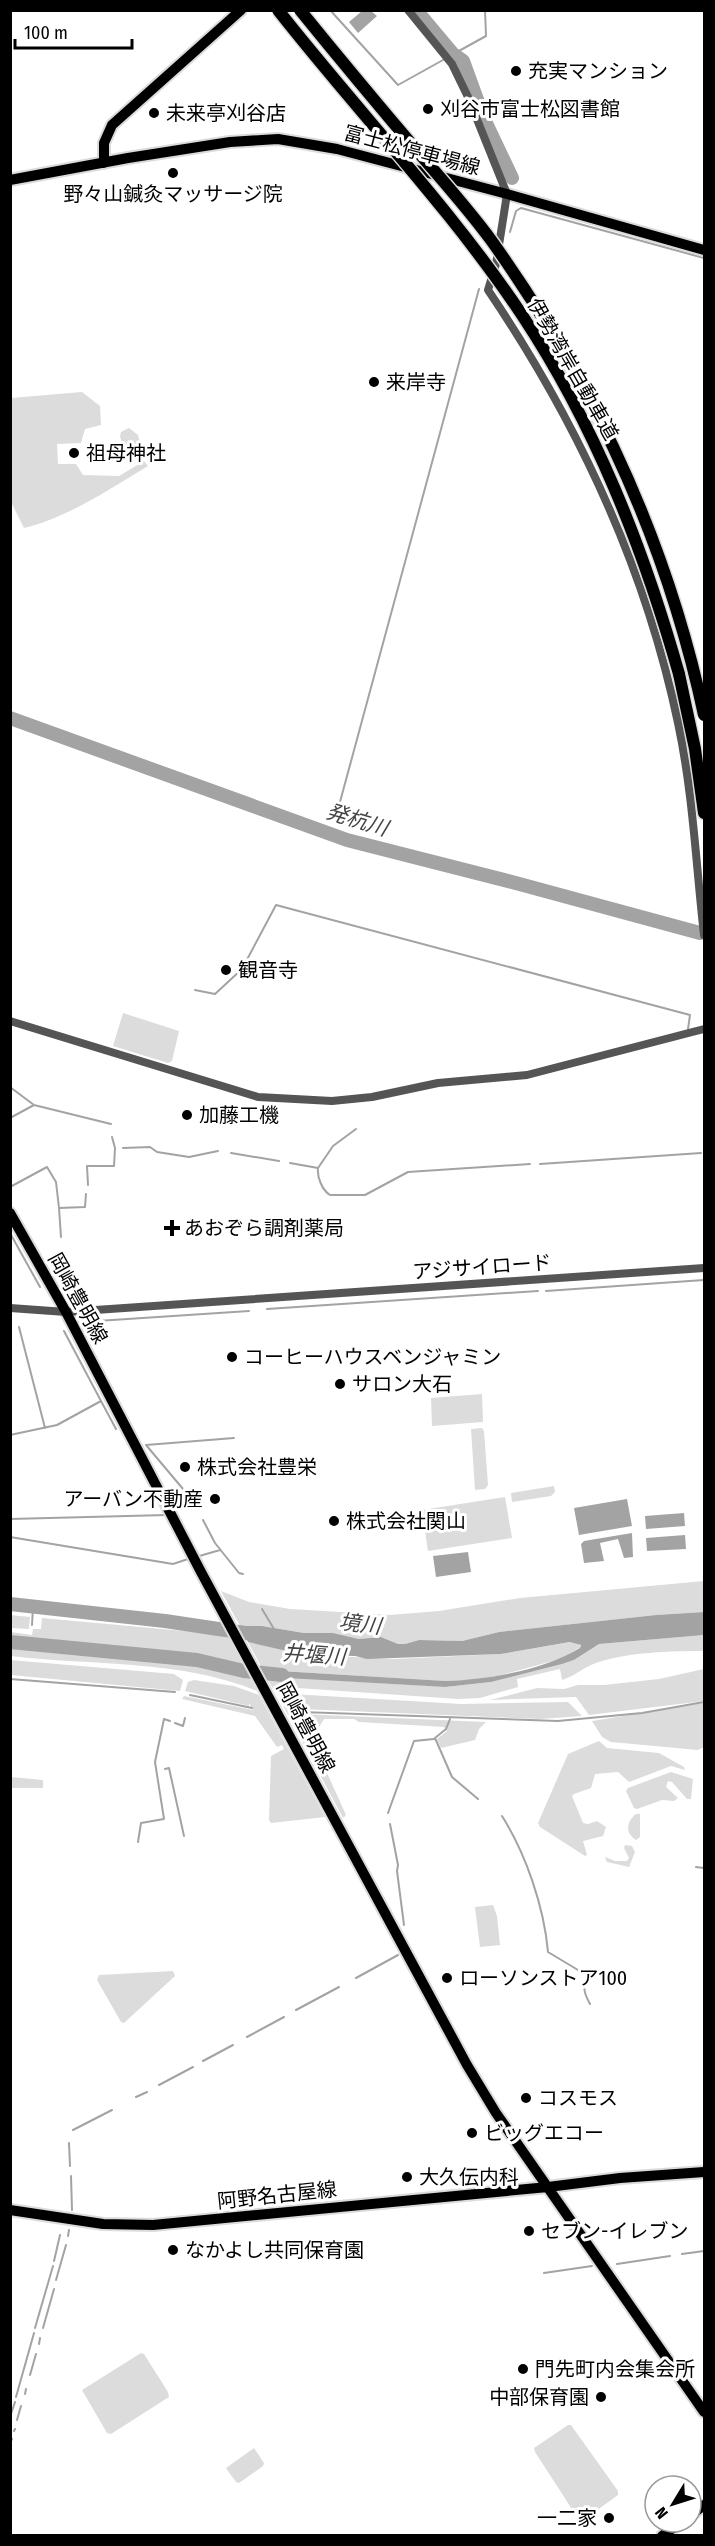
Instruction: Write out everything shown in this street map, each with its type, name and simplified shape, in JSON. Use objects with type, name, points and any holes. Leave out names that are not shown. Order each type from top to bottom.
[{"type":"highway","name":"伊勢湾岸自動車道","points":[[278,10],[399,155],[490,272],[521,314],[578,409],[625,511],[661,610],[679,674],[695,749],[705,813]]},
{"type":"highway","name":"伊勢湾岸自動車道","points":[[300,10],[489,238],[567,355],[617,451],[659,551],[680,615],[705,715]]},
{"type":"main road","points":[[104,163],[104,143],[112,125],[241,10]]},
{"type":"main road","name":"富士松停車場線","points":[[10,180],[230,142],[278,140],[337,149],[705,250]]},
{"type":"main road","name":"岡崎豊明線","points":[[10,1213],[66,1312],[201,1572],[467,2065],[496,2113],[548,2187]]},
{"type":"main road","name":"阿野名古屋線","points":[[10,2210],[103,2224],[153,2225],[620,2178],[705,2172]]},
{"type":"main road","points":[[548,2187],[705,2412]]},
{"type":"street","points":[[408,10],[452,64],[468,97],[507,194],[501,241],[488,290],[526,346],[608,500],[657,639],[679,726],[705,935]]},
{"type":"street","points":[[10,1021],[250,1095],[332,1101],[372,1097],[438,1083],[527,1075],[705,1029]]},
{"type":"street","name":"アジサイロード","points":[[10,1308],[66,1312],[705,1268]]},
{"type":"shaded area","points":[[82,392],[100,406],[101,425],[85,429],[81,443],[57,444],[58,464],[76,464],[83,475],[119,476],[144,461],[148,466],[72,510],[24,528],[11,502],[11,398]]},
{"type":"shaded area","points":[[129,428],[138,435],[142,450],[137,456],[128,457],[120,437],[121,432]]},
{"type":"shaded area","points":[[123,1013],[179,1031],[172,1061],[168,1063],[113,1046]]},
{"type":"shaded area","points":[[482,1394],[483,1422],[432,1426],[431,1398]]},
{"type":"shaded area","points":[[482,1428],[488,1485],[485,1489],[475,1490],[471,1429]]},
{"type":"shaded area","points":[[554,1486],[555,1492],[551,1496],[512,1502],[511,1493]]},
{"type":"shaded area","points":[[505,1497],[512,1538],[428,1551],[422,1510]]},
{"type":"shaded area","points":[[704,1581],[704,1612],[499,1632],[462,1641],[419,1640],[405,1644],[398,1644],[381,1637],[359,1639],[333,1633],[304,1633],[262,1626],[240,1626],[221,1591],[249,1602],[290,1609],[390,1615],[439,1611],[520,1598]]},
{"type":"shaded area","points":[[10,1615],[30,1617],[29,1629],[11,1628]]},
{"type":"shaded area","points":[[42,1618],[206,1633],[229,1638],[245,1668],[193,1656],[14,1640],[11,1637],[11,1632],[32,1635],[33,1629],[41,1629]]},
{"type":"shaded area","points":[[704,1635],[704,1651],[622,1656],[592,1665],[562,1680],[560,1669],[517,1679],[518,1687],[480,1698],[458,1699],[298,1688],[274,1691],[266,1676],[445,1687],[491,1682],[562,1664],[574,1660],[599,1644]]},
{"type":"shaded area","points":[[248,1642],[313,1655],[393,1659],[501,1654],[571,1642],[578,1643],[581,1647],[560,1659],[498,1676],[446,1681],[263,1670]]},
{"type":"shaded area","points":[[13,1645],[186,1661],[248,1674],[257,1691],[197,1673],[167,1668],[11,1656]]},
{"type":"shaded area","points":[[10,1660],[174,1674],[183,1680],[180,1691],[11,1675]]},
{"type":"shaded area","points":[[704,1669],[704,1701],[589,1715],[576,1697],[490,1700],[537,1688],[564,1689],[578,1685],[604,1685],[659,1679]]},
{"type":"shaded area","points":[[194,1680],[234,1686],[259,1695],[325,1817],[271,1823],[269,1820],[271,1756],[284,1749],[282,1745],[277,1747],[255,1716],[182,1699],[184,1696],[253,1710],[249,1703],[249,1706],[185,1691],[188,1682]]},
{"type":"shaded area","points":[[291,1694],[461,1704],[568,1702],[582,1716],[540,1719],[300,1709],[301,1714],[486,1722],[479,1729],[475,1740],[441,1748],[437,1739],[447,1731],[444,1727],[359,1722],[354,1719],[324,1719],[316,1732],[314,1728],[301,1734],[304,1738],[311,1737],[346,1815],[343,1818],[279,1698]]},
{"type":"shaded area","points":[[704,1703],[704,1747],[698,1750],[611,1742],[602,1737],[592,1721]]},
{"type":"shaded area","points":[[599,1741],[607,1748],[659,1753],[684,1767],[685,1770],[671,1766],[629,1782],[618,1772],[595,1774],[591,1788],[572,1796],[583,1823],[597,1821],[606,1827],[603,1836],[583,1841],[587,1855],[585,1856],[540,1827],[538,1823],[568,1754]]},
{"type":"shaded area","points":[[671,1772],[693,1779],[691,1799],[687,1799],[672,1782],[668,1781],[666,1787],[678,1798],[674,1801],[662,1800],[634,1808],[626,1791],[628,1788]]},
{"type":"shaded area","points":[[11,1777],[43,1780],[43,1788],[12,1788],[11,1805]]},
{"type":"shaded area","points":[[636,1814],[640,1814],[640,1837],[636,1840],[630,1834],[628,1827],[630,1820]]},
{"type":"shaded area","points":[[625,1845],[632,1846],[635,1852],[629,1867],[607,1862],[605,1857],[615,1861],[627,1861],[629,1858],[624,1848]]},
{"type":"shaded area","points":[[493,1905],[497,1916],[500,1945],[480,1947],[475,1907]]},
{"type":"shaded area","points":[[173,1971],[175,1976],[124,2023],[121,2022],[97,1980],[99,1975]]},
{"type":"shaded area","points":[[141,2353],[144,2354],[169,2397],[111,2434],[107,2433],[82,2390]]},
{"type":"shaded area","points":[[571,2425],[618,2491],[618,2495],[582,2521],[579,2520],[534,2448]]},
{"type":"shaded area","points":[[254,2448],[264,2463],[263,2466],[239,2483],[236,2482],[226,2468]]},
{"type":"water","points":[[362,11],[371,11],[377,16],[358,33],[349,22]]},
{"type":"water","points":[[627,1499],[632,1526],[579,1535],[574,1508]]},
{"type":"water","points":[[684,1513],[685,1526],[646,1529],[645,1516]]},
{"type":"water","points":[[632,1533],[633,1557],[624,1558],[618,1539],[600,1543],[604,1561],[584,1563],[581,1544],[584,1541]]},
{"type":"water","points":[[685,1535],[686,1549],[647,1551],[646,1538]]},
{"type":"water","points":[[468,1552],[471,1572],[436,1577],[433,1556]]},
{"type":"water","points":[[704,1612],[704,1635],[599,1644],[574,1660],[562,1664],[491,1682],[445,1687],[287,1678],[266,1676],[263,1670],[446,1681],[463,1680],[497,1676],[549,1663],[580,1648],[581,1645],[570,1642],[501,1654],[367,1659],[355,1656],[313,1655],[248,1642],[240,1626],[262,1626],[304,1633],[333,1633],[359,1639],[381,1637],[398,1644],[405,1644],[419,1640],[462,1641],[499,1632]]},
{"type":"waterway","points":[[330,10],[398,85],[443,60]]},
{"type":"waterway","points":[[416,10],[453,54],[463,61],[484,119],[512,178]]},
{"type":"waterway","points":[[448,57],[486,36],[485,10]]},
{"type":"waterway","points":[[523,10],[529,11]]},
{"type":"waterway","points":[[510,232],[516,211],[521,208],[704,258]]},
{"type":"waterway","points":[[337,813],[479,289]]},
{"type":"waterway","name":"発杭川","points":[[10,718],[347,840],[700,933]]},
{"type":"waterway","points":[[195,990],[215,994],[242,969],[276,905],[690,1015],[688,1029]]},
{"type":"waterway","points":[[10,1087],[34,1105],[111,1124]]},
{"type":"waterway","points":[[10,1118],[34,1105]]},
{"type":"waterway","points":[[290,1163],[318,1168],[333,1146],[356,1129]]},
{"type":"waterway","points":[[88,1185],[87,1166],[114,1166],[115,1148],[112,1137]]},
{"type":"waterway","points":[[123,1148],[150,1147],[157,1152],[189,1157],[218,1151]]},
{"type":"waterway","points":[[231,1153],[279,1161]]},
{"type":"waterway","points":[[540,1164],[701,1153]]},
{"type":"waterway","points":[[318,1168],[321,1183],[330,1195],[365,1195],[408,1172],[530,1164]]},
{"type":"waterway","points":[[10,1187],[47,1167],[56,1182],[59,1208]]},
{"type":"waterway","points":[[61,1237],[59,1208],[85,1207],[86,1194]]},
{"type":"waterway","points":[[10,1233],[40,1287]]},
{"type":"waterway","points":[[546,1291],[704,1280]]},
{"type":"waterway","points":[[267,1309],[538,1291]]},
{"type":"waterway","points":[[97,1321],[249,1311]]},
{"type":"waterway","points":[[19,1327],[45,1428]]},
{"type":"waterway","points":[[64,1331],[101,1401]]},
{"type":"waterway","points":[[10,1435],[57,1425],[101,1401],[116,1429]]},
{"type":"waterway","points":[[199,1508],[146,1445],[234,1438]]},
{"type":"waterway","points":[[10,1519],[167,1515]]},
{"type":"waterway","points":[[203,1520],[215,1543],[239,1573],[243,1574]]},
{"type":"waterway","points":[[10,1537],[173,1564],[191,1558]]},
{"type":"waterway","points":[[196,1557],[220,1550]]},
{"type":"waterway","name":"境川","points":[[10,1604],[165,1621],[259,1635]]},
{"type":"waterway","points":[[32,1625],[33,1607]]},
{"type":"waterway","points":[[262,1609],[274,1629]]},
{"type":"waterway","name":"井堰川","points":[[10,1642],[197,1660],[244,1671],[282,1675]]},
{"type":"waterway","points":[[10,1679],[175,1692]]},
{"type":"waterway","points":[[190,1695],[252,1708]]},
{"type":"waterway","points":[[301,1712],[558,1721],[642,1713],[704,1702]]},
{"type":"waterway","points":[[175,1723],[183,1726],[185,1718]]},
{"type":"waterway","points":[[138,1842],[141,1823],[164,1819],[155,1762],[164,1719],[170,1721]]},
{"type":"waterway","points":[[450,1719],[446,1729],[435,1738],[452,1777],[478,1799]]},
{"type":"waterway","points":[[388,1813],[414,1741],[434,1739]]},
{"type":"waterway","points":[[165,1769],[169,1768],[184,1836]]},
{"type":"waterway","points":[[502,1816],[519,1847],[533,1881],[548,1952],[588,1976],[584,1990],[590,2004]]},
{"type":"waterway","points":[[390,1824],[398,1865],[404,1925]]},
{"type":"waterway","points":[[696,1867],[704,1868]]},
{"type":"waterway","points":[[356,1978],[398,1955]]},
{"type":"waterway","points":[[296,2010],[339,1987]]},
{"type":"waterway","points":[[247,2037],[284,2017]]},
{"type":"waterway","points":[[203,2061],[233,2045]]},
{"type":"waterway","points":[[159,2085],[193,2067]]},
{"type":"waterway","points":[[136,2097],[147,2092]]},
{"type":"waterway","points":[[73,2130],[112,2110]]},
{"type":"waterway","points":[[69,2143],[70,2166]]},
{"type":"waterway","points":[[71,2176],[72,2210]]},
{"type":"waterway","points":[[68,2236],[69,2230]]},
{"type":"waterway","points":[[54,2261],[60,2235]]},
{"type":"waterway","points":[[56,2280],[66,2245]]},
{"type":"waterway","points":[[682,2254],[704,2251]]},
{"type":"waterway","points":[[617,2264],[670,2256]]},
{"type":"waterway","points":[[35,2328],[53,2266]]},
{"type":"waterway","points":[[544,2273],[592,2266]]},
{"type":"waterway","points":[[43,2328],[54,2289]]},
{"type":"waterway","points":[[16,2397],[34,2333]]},
{"type":"waterway","points":[[39,2344],[40,2338]]},
{"type":"waterway","points":[[30,2375],[36,2354]]},
{"type":"waterway","points":[[25,2394],[26,2389]]},
{"type":"waterway","points":[[10,2417],[15,2402]]},
{"type":"waterway","points":[[17,2420],[21,2406]]},
{"type":"waterway","points":[[10,2444],[12,2439]]},
{"type":"place","name":"充実マンション","points":[[516,71]]},
{"type":"place","name":"刈谷市富士松図書館","points":[[428,109]]},
{"type":"place","name":"未来亭刈谷店","points":[[154,113]]},
{"type":"place","name":"野々山鍼灸マッサージ院","points":[[173,173]]},
{"type":"place","name":"来岸寺","points":[[374,382]]},
{"type":"place","name":"祖母神社","points":[[74,453]]},
{"type":"place","name":"観音寺","points":[[226,970]]},
{"type":"place","name":"加藤工機","points":[[187,1115]]},
{"type":"place","name":"あおぞら調剤薬局","points":[[172,1228]]},
{"type":"place","name":"コーヒーハウスベンジャミン","points":[[232,1357]]},
{"type":"place","name":"サロン大石","points":[[340,1384]]},
{"type":"place","name":"株式会社豊栄","points":[[185,1467]]},
{"type":"place","name":"アーバン不動産","points":[[215,1499]]},
{"type":"place","name":"株式会社関山","points":[[334,1521]]},
{"type":"place","name":"ローソンストア100","points":[[447,1978]]},
{"type":"place","name":"コスモス","points":[[526,2098]]},
{"type":"place","name":"ビッグエコー","points":[[472,2133]]},
{"type":"place","name":"大久伝内科","points":[[407,2177]]},
{"type":"place","name":"セブン-イレブン","points":[[529,2231]]},
{"type":"place","name":"なかよし共同保育園","points":[[173,2250]]},
{"type":"place","name":"門先町内会集会所","points":[[523,2369]]},
{"type":"place","name":"中部保育園","points":[[601,2397]]},
{"type":"place","name":"一二家","points":[[609,2518]]}]
